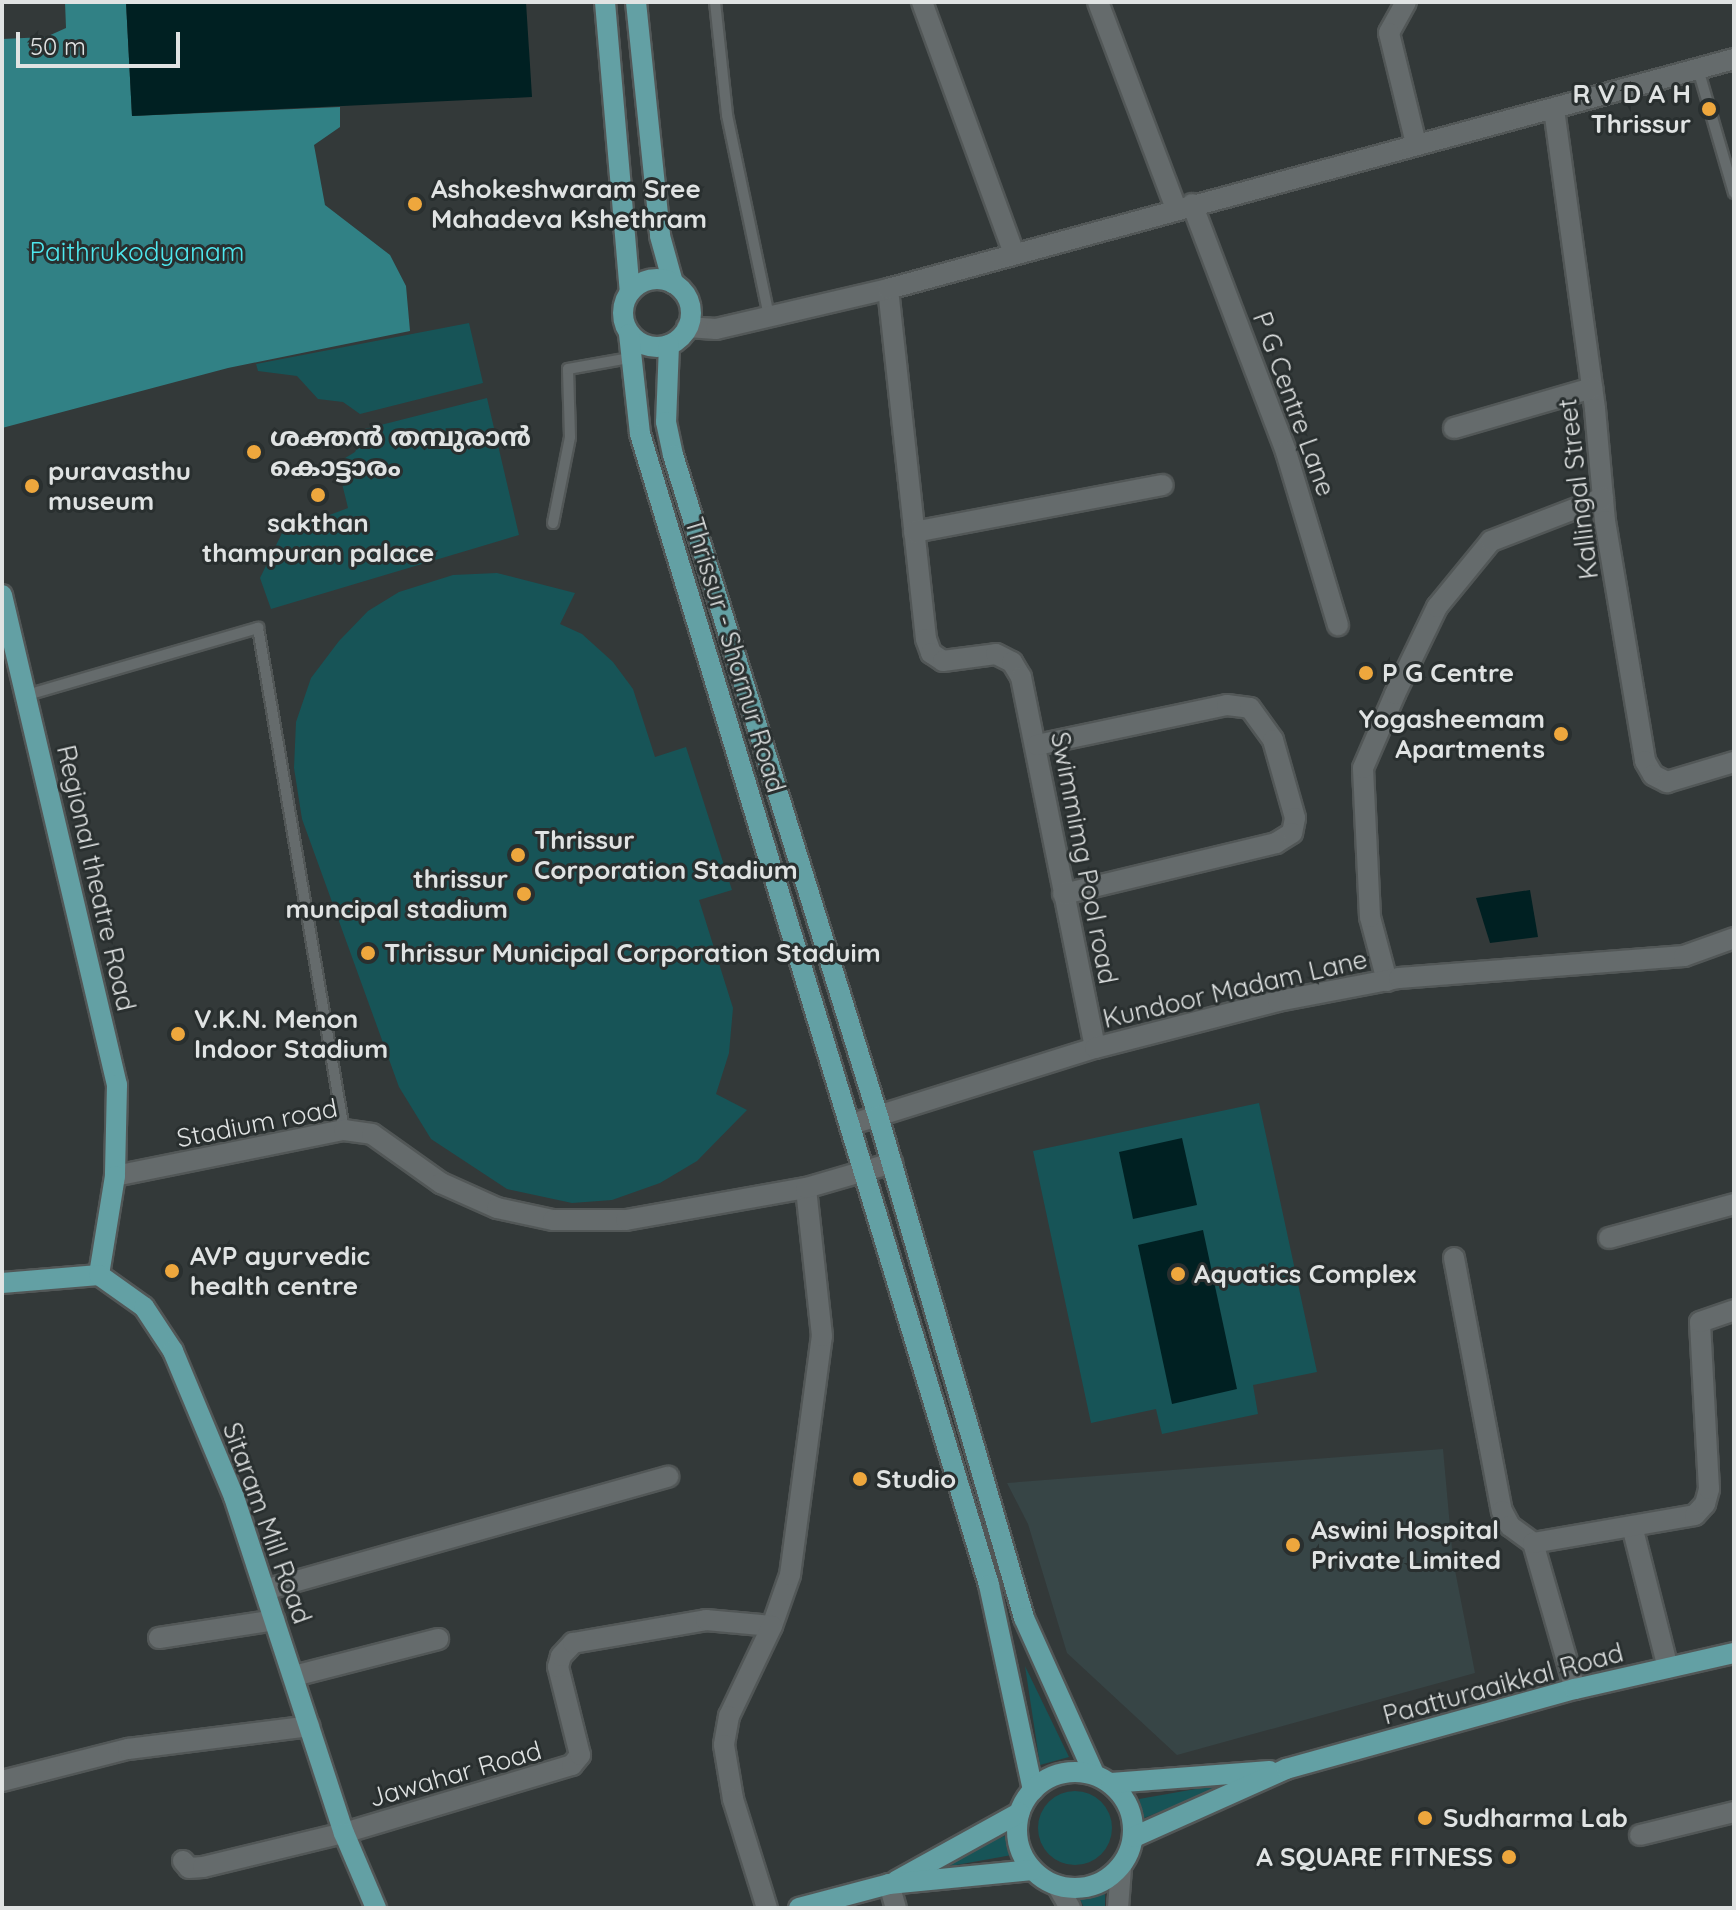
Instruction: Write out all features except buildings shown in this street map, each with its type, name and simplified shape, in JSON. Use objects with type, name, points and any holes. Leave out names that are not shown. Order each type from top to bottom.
[{"type":"main road","points":[[605,2],[630,291],[622,313],[629,334],[648,346],[669,345],[687,327],[688,299],[673,283],[660,236],[636,2]]},
{"type":"main road","points":[[630,291],[650,279],[673,283]]},
{"type":"main road","name":"Thrissur - Shornur Road","points":[[629,334],[640,434],[852,1124],[982,1563],[1033,1790]]},
{"type":"main road","points":[[669,345],[666,422],[673,455],[878,1116],[1006,1555],[1035,1648],[1102,1779],[1125,1798],[1134,1837],[1121,1868],[1092,1887],[1058,1887],[1032,1870],[1021,1853],[1019,1813]]},
{"type":"main road","name":"Regional theatre Road","points":[[2,599],[117,1085],[115,1176]]},
{"type":"main road","points":[[2,1283],[99,1275],[115,1176]]},
{"type":"main road","name":"Sitaram Mill Road","points":[[99,1275],[144,1307],[173,1351],[265,1590],[344,1833],[376,1908]]},
{"type":"main road","points":[[915,1335],[940,1329]]},
{"type":"main road","points":[[982,1563],[1006,1555]]},
{"type":"main road","name":"Paatturaaikkal Road","points":[[1286,1769],[1575,1689],[1734,1653]]},
{"type":"main road","points":[[889,1884],[1019,1813],[1033,1790],[1061,1773],[1102,1779],[1286,1769]]},
{"type":"main road","points":[[1134,1837],[1286,1769]]},
{"type":"main road","points":[[799,1908],[889,1884],[1032,1870]]},
{"type":"street","points":[[922,2],[1013,251]]},
{"type":"street","name":"P G Centre Lane","points":[[1098,2],[1286,452],[1338,625]]},
{"type":"street","points":[[1406,2],[1389,33],[1416,144]]},
{"type":"street","points":[[687,327],[716,329],[888,289],[1013,251],[1734,59]]},
{"type":"street","name":"Kallingal Street","points":[[1554,109],[1592,388],[1603,498],[1645,761],[1653,775],[1667,782],[1734,762]]},
{"type":"street","points":[[888,289],[914,532],[1163,485]]},
{"type":"street","points":[[1454,428],[1592,388]]},
{"type":"street","points":[[1387,981],[1370,917],[1363,768],[1395,694],[1437,607],[1491,541],[1603,498]]},
{"type":"street","name":"Swimmimg Pool road","points":[[914,532],[931,653],[943,661],[996,654],[1012,662],[1021,677],[1095,1048]]},
{"type":"street","points":[[1037,745],[1227,705],[1250,708],[1273,740],[1295,818],[1292,833],[1276,843],[1063,894]]},
{"type":"street","name":"Kundoor Madam Lane","points":[[852,1124],[1095,1048],[1278,1001],[1387,981],[1684,956],[1734,938]]},
{"type":"street","name":"Stadium road","points":[[115,1176],[344,1130],[372,1134],[441,1183],[497,1208],[553,1220],[626,1220],[806,1188],[892,1163]]},
{"type":"street","points":[[767,1908],[733,1799],[724,1745],[729,1716],[772,1626],[790,1575],[822,1336],[806,1188]]},
{"type":"street","points":[[1609,1238],[1734,1204]]},
{"type":"street","points":[[1454,1258],[1502,1511],[1510,1526],[1533,1543],[1575,1689]]},
{"type":"street","points":[[1533,1543],[1695,1515],[1705,1504],[1709,1489],[1700,1322],[1734,1310]]},
{"type":"street","points":[[265,1590],[668,1477]]},
{"type":"street","points":[[1632,1526],[1668,1668]]},
{"type":"street","points":[[159,1638],[275,1620]]},
{"type":"street","name":"Jawahar Road","points":[[344,1833],[572,1765],[580,1755],[558,1667],[573,1643],[706,1620],[772,1626]]},
{"type":"street","points":[[294,1676],[438,1639]]},
{"type":"street","points":[[2,1781],[128,1749],[310,1726]]},
{"type":"street","points":[[1640,1835],[1734,1812]]},
{"type":"street","points":[[183,1861],[189,1868],[203,1867],[344,1833]]},
{"type":"street","points":[[1118,1908],[1121,1868]]},
{"type":"street","points":[[889,1884],[896,1908]]},
{"type":"street","points":[[1058,1887],[1070,1908]]},
{"type":"lane","points":[[715,2],[727,115],[769,316]]},
{"type":"lane","points":[[1698,69],[1734,193]]},
{"type":"lane","points":[[553,523],[570,437],[568,369],[630,358]]},
{"type":"lane","points":[[27,695],[258,628],[344,1130]]},
{"type":"shaded area","points":[[126,2],[526,2],[532,97],[132,116]]},
{"type":"shaded area","points":[[469,323],[483,383],[360,414],[343,402],[318,399],[297,376],[258,371],[256,364]]},
{"type":"shaded area","points":[[487,398],[519,535],[271,609],[260,578],[282,533],[348,508],[337,463],[355,452],[365,429]]},
{"type":"shaded area","name":"Thrissur Corporation Stadium","points":[[497,573],[575,593],[560,624],[582,634],[613,662],[633,689],[655,757],[686,747],[732,890],[699,900],[733,1008],[729,1053],[716,1094],[747,1110],[697,1161],[660,1183],[612,1200],[572,1203],[507,1189],[431,1139],[399,1087],[302,819],[294,768],[296,722],[311,678],[339,641],[368,611],[399,592],[453,575]]},
{"type":"shaded area","points":[[1530,890],[1538,937],[1490,943],[1476,898]]},
{"type":"shaded area","name":"Aquatics Complex","points":[[1259,1103],[1317,1372],[1253,1385],[1258,1414],[1162,1434],[1156,1409],[1091,1423],[1033,1151]]},
{"type":"shaded area","points":[[1182,1138],[1197,1205],[1133,1219],[1119,1152]]},
{"type":"shaded area","points":[[1203,1230],[1237,1389],[1172,1404],[1138,1245]]},
{"type":"shaded area","points":[[1443,1449],[1453,1560],[1475,1673],[1177,1755],[1067,1653],[1028,1524],[1007,1483]]},
{"type":"shaded area","points":[[1025,1666],[1069,1757],[1040,1765]]},
{"type":"shaded area","points":[[1235,1782],[1144,1818],[1139,1799]]},
{"type":"shaded area","points":[[1075,1791],[1089,1794],[1101,1802],[1109,1814],[1112,1828],[1109,1842],[1101,1854],[1089,1862],[1075,1865],[1061,1862],[1049,1854],[1041,1842],[1038,1828],[1041,1814],[1049,1802],[1061,1794]]},
{"type":"shaded area","points":[[1007,1835],[1012,1855],[917,1872]]},
{"type":"shaded area","points":[[1105,1894],[1105,1908],[1084,1908],[1080,1899]]},
{"type":"green space","name":"Paithrukodyanam","points":[[65,2],[126,2],[132,116],[340,107],[340,127],[314,145],[325,205],[390,255],[406,286],[410,331],[228,368],[2,428],[2,39],[46,37],[66,28]]},
{"type":"place","name":"R V D A H Thrissur","points":[[1709,109]]},
{"type":"place","name":"Ashokeshwaram Sree Mahadeva Kshethram","points":[[415,204]]},
{"type":"place","name":"ശക്തൻ തമ്പുരാൻ കൊട്ടാരം","points":[[254,452]]},
{"type":"place","name":"puravasthu museum","points":[[32,486]]},
{"type":"place","name":"sakthan thampuran palace","points":[[318,495]]},
{"type":"place","name":"P G Centre","points":[[1366,673]]},
{"type":"place","name":"Yogasheemam Apartments","points":[[1561,734]]},
{"type":"place","name":"Thrissur Corporation Stadium","points":[[518,855]]},
{"type":"place","name":"thrissur muncipal stadium","points":[[524,894]]},
{"type":"place","name":"Thrissur Municipal Corporation Staduim","points":[[368,953]]},
{"type":"place","name":"V.K.N. Menon Indoor Stadium","points":[[178,1034]]},
{"type":"place","name":"AVP ayurvedic health centre","points":[[172,1271]]},
{"type":"place","name":"Aquatics Complex","points":[[1178,1274]]},
{"type":"place","name":"Studio","points":[[860,1479]]},
{"type":"place","name":"Aswini Hospital Private Limited","points":[[1293,1545]]},
{"type":"place","name":"Sudharma Lab","points":[[1425,1818]]},
{"type":"place","name":"A SQUARE FITNESS","points":[[1509,1857]]}]
